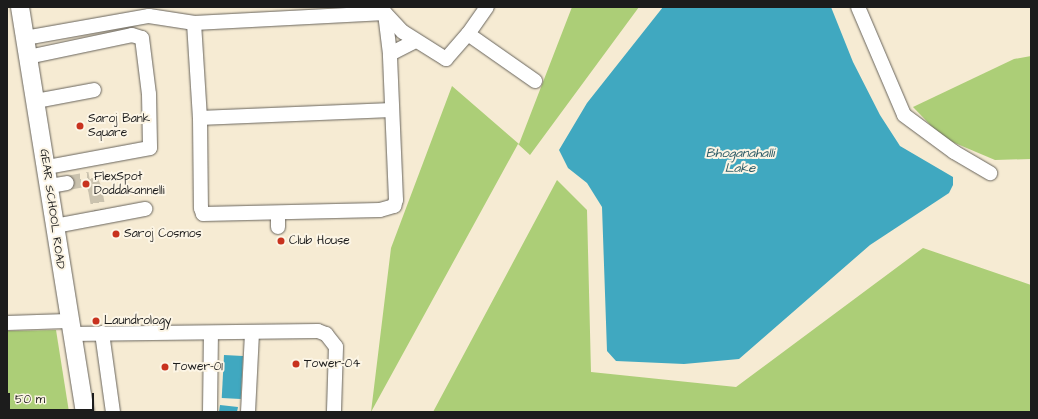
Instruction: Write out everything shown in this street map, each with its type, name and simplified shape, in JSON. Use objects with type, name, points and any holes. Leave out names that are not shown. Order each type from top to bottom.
[{"type":"main road","name":"GEAR SCHOOL ROAD","points":[[20,7],[50,186],[70,328],[85,412]]},
{"type":"street","points":[[387,10],[415,41],[446,59],[468,34],[487,7]]},
{"type":"street","points":[[858,7],[904,115],[954,152],[990,173]]},
{"type":"street","points":[[25,38],[150,16],[194,23],[387,10]]},
{"type":"street","points":[[194,23],[200,118],[200,208],[203,214],[278,220],[380,210],[394,206],[396,200],[387,10]]},
{"type":"street","points":[[468,34],[535,81]]},
{"type":"street","points":[[28,57],[132,35],[142,38],[149,94],[150,148],[47,167]]},
{"type":"street","points":[[390,54],[415,41]]},
{"type":"street","points":[[36,101],[94,90]]},
{"type":"street","points":[[200,118],[391,110]]},
{"type":"street","points":[[50,186],[67,183]]},
{"type":"street","points":[[55,226],[145,210]]},
{"type":"street","points":[[7,323],[70,328],[102,333],[252,332],[326,334],[336,347],[334,412]]},
{"type":"street","points":[[248,412],[252,332]]},
{"type":"street","points":[[102,333],[113,412]]},
{"type":"street","points":[[210,412],[211,333]]},
{"type":"green space","points":[[572,7],[639,7],[530,155],[518,144],[371,412],[391,248],[452,86],[519,144]]},
{"type":"green space","points":[[1031,56],[1031,159],[995,160],[943,138],[913,107],[1014,59]]},
{"type":"green space","points":[[557,180],[587,210],[591,372],[736,387],[923,248],[1031,285],[1031,412],[433,412]]},
{"type":"green space","points":[[56,330],[69,412],[7,412],[7,331]]},
{"type":"water","name":"Bhoganahalli Lake","points":[[663,7],[831,7],[853,62],[880,115],[900,146],[953,177],[953,185],[949,193],[870,245],[739,359],[684,364],[616,361],[607,351],[602,207],[587,183],[568,168],[559,150],[587,103]]},
{"type":"water","points":[[224,355],[243,356],[241,399],[222,398]]},
{"type":"water","points":[[220,405],[238,407],[237,412],[219,412]]},
{"type":"tunnel","points":[[67,183],[90,179],[95,189],[100,218]]},
{"type":"place","name":"Saroj Bank Square","points":[[80,126]]},
{"type":"place","name":"FlexSpot Doddakannelli","points":[[86,184]]},
{"type":"place","name":"Saroj Cosmos","points":[[116,234]]},
{"type":"place","name":"Club House","points":[[281,241]]},
{"type":"place","name":"Laundrology","points":[[96,321]]},
{"type":"place","name":"Tower-04","points":[[296,364]]},
{"type":"place","name":"Tower-01","points":[[165,367]]}]
